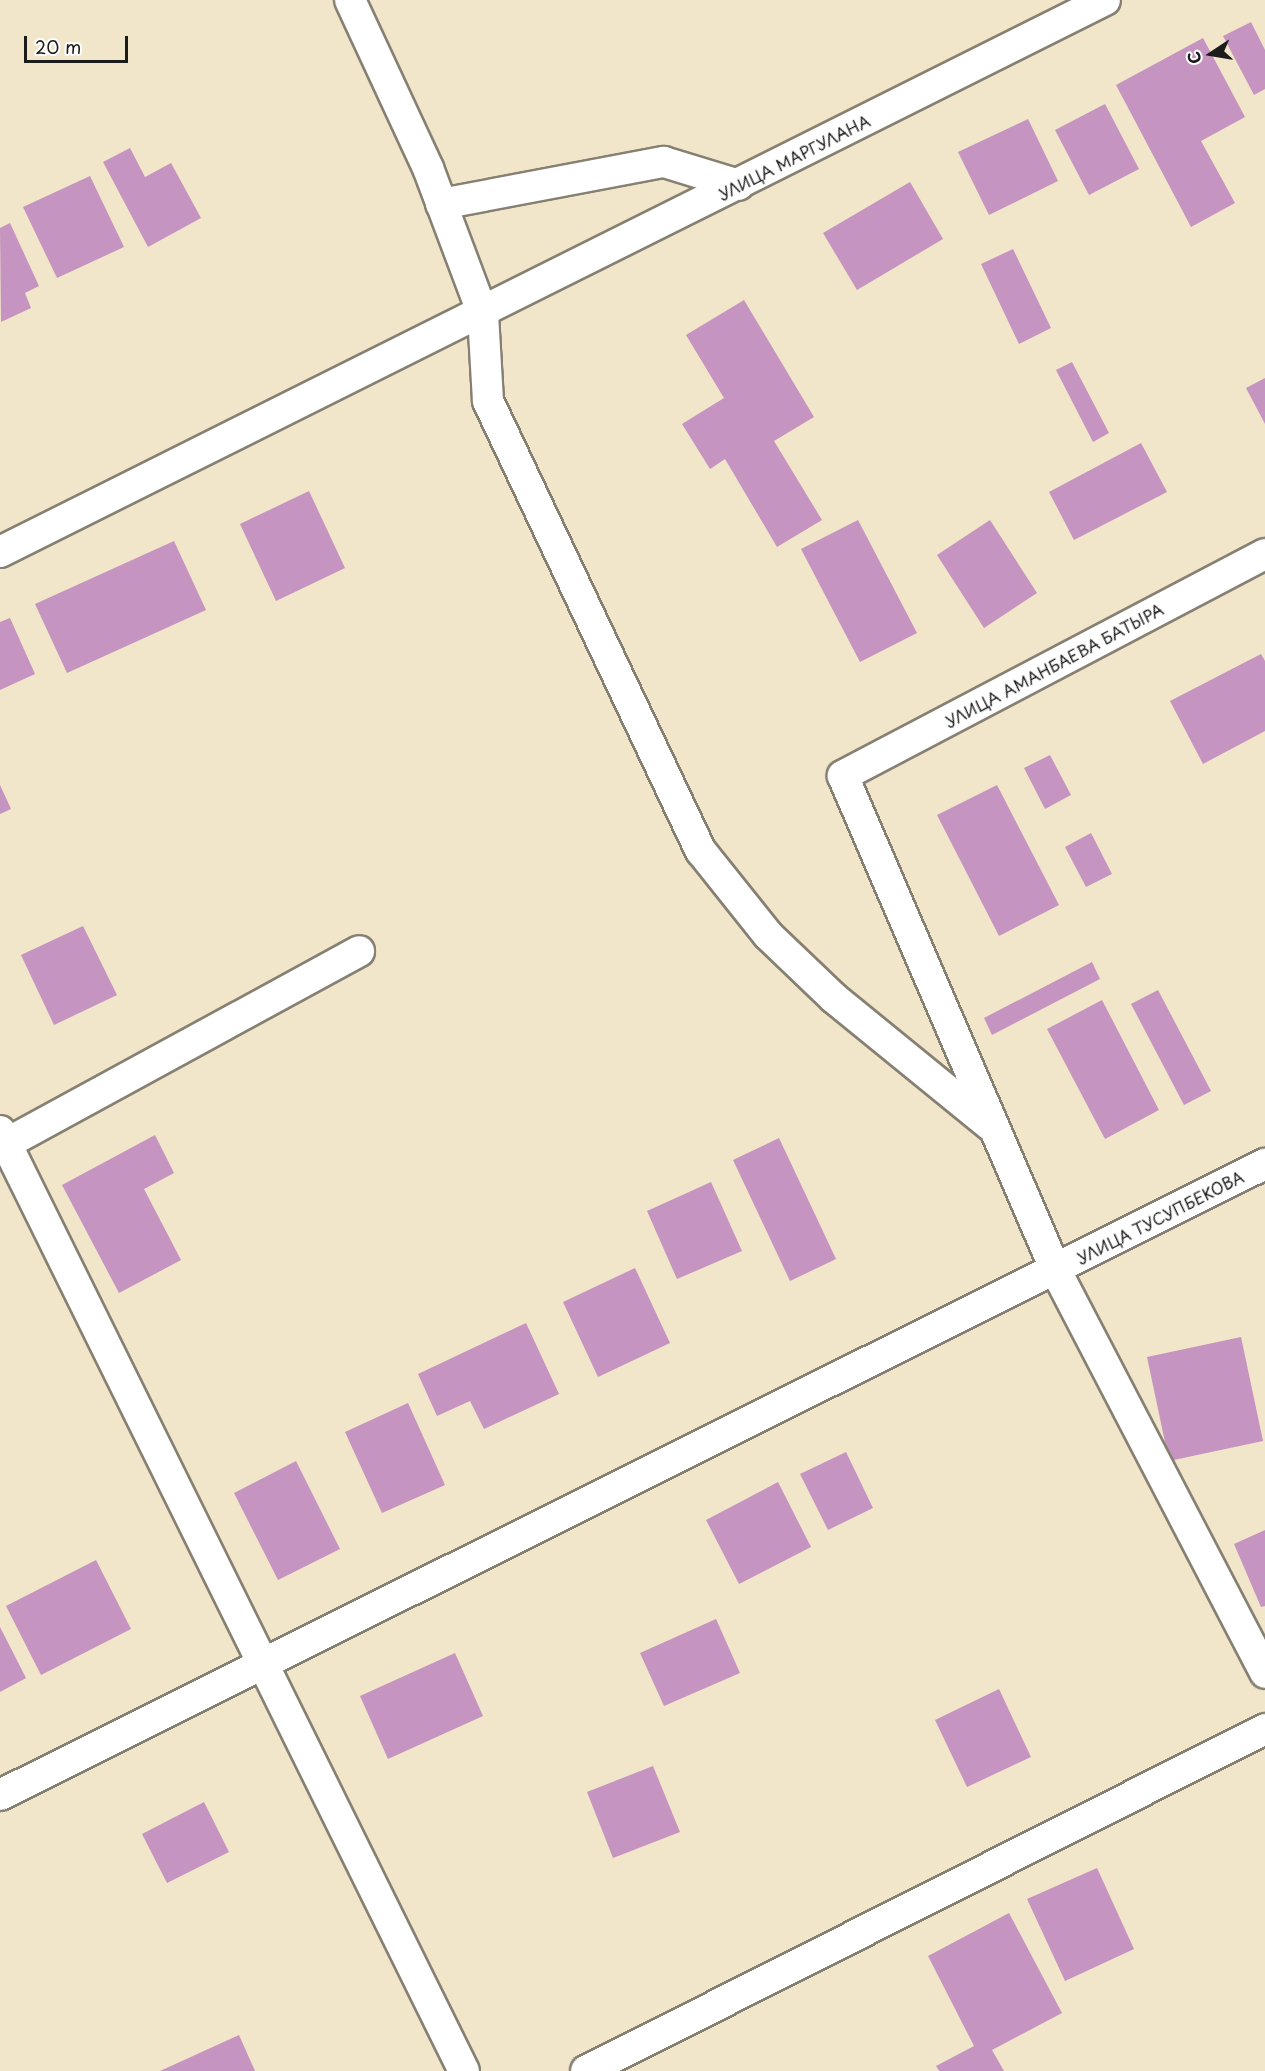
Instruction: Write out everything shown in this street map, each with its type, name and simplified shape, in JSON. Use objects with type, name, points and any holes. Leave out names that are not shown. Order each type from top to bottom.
[{"type":"street","points":[[350,0],[441,204],[483,314],[488,401],[701,851],[768,935],[834,998],[995,1129],[1056,1271],[1265,1673]]},
{"type":"street","name":"УЛИЦА МАРГУЛАНА","points":[[0,552],[483,314],[1104,0]]},
{"type":"street","points":[[441,204],[664,162],[739,185]]},
{"type":"street","name":"УЛИЦА АМАНБАЕВА БАТЫРА","points":[[995,1129],[843,776],[1265,554]]},
{"type":"street","points":[[359,951],[2,1141],[464,2071]]},
{"type":"street","name":"УЛИЦА ТУСУПБЕКОВА","points":[[0,1795],[1056,1271],[1265,1164]]},
{"type":"street","points":[[586,2071],[1265,1730]]},
{"type":"building","points":[[1251,22],[1265,50],[1265,89],[1254,95],[1223,36]]},
{"type":"building","points":[[1203,38],[1245,117],[1201,141],[1235,203],[1191,227],[1116,85]]},
{"type":"building","points":[[1105,104],[1139,169],[1089,195],[1055,130]]},
{"type":"building","points":[[1028,119],[1058,181],[989,215],[958,152]]},
{"type":"building","points":[[130,148],[145,177],[171,163],[201,218],[148,247],[103,162]]},
{"type":"building","points":[[90,176],[124,247],[57,278],[23,207]]},
{"type":"building","points":[[910,182],[943,239],[857,290],[823,233]]},
{"type":"building","points":[[10,223],[39,286],[25,293],[31,308],[1,322],[0,228]]},
{"type":"building","points":[[1013,249],[1051,328],[1019,344],[981,264]]},
{"type":"building","points":[[744,300],[814,417],[774,441],[822,520],[777,547],[725,459],[710,469],[682,424],[724,398],[686,335]]},
{"type":"building","points":[[1072,362],[1109,433],[1093,442],[1056,370]]},
{"type":"building","points":[[1265,378],[1265,424],[1246,388]]},
{"type":"building","points":[[1141,443],[1167,492],[1074,540],[1049,492]]},
{"type":"building","points":[[309,491],[345,568],[276,601],[240,524]]},
{"type":"building","points":[[858,520],[917,633],[860,662],[801,549]]},
{"type":"building","points":[[990,520],[1037,593],[984,628],[937,555]]},
{"type":"building","points":[[174,541],[206,610],[67,673],[35,604]]},
{"type":"building","points":[[10,618],[35,674],[0,690],[0,622]]},
{"type":"building","points":[[1261,654],[1265,661],[1265,731],[1203,764],[1170,701]]},
{"type":"building","points":[[1050,755],[1071,795],[1045,809],[1024,768]]},
{"type":"building","points":[[0,785],[11,809],[0,814]]},
{"type":"building","points":[[997,785],[1059,905],[999,936],[937,815]]},
{"type":"building","points":[[1091,833],[1112,874],[1086,887],[1065,847]]},
{"type":"building","points":[[83,926],[117,995],[54,1025],[21,955]]},
{"type":"building","points":[[1092,962],[1100,979],[992,1035],[984,1018]]},
{"type":"building","points":[[1158,990],[1211,1091],[1184,1105],[1131,1004]]},
{"type":"building","points":[[1102,1000],[1159,1110],[1105,1139],[1047,1029]]},
{"type":"building","points":[[155,1135],[174,1173],[144,1189],[181,1260],[119,1293],[62,1185]]},
{"type":"building","points":[[779,1138],[836,1259],[790,1281],[733,1160]]},
{"type":"building","points":[[711,1182],[742,1251],[677,1279],[647,1211]]},
{"type":"building","points":[[635,1268],[670,1343],[598,1377],[563,1302]]},
{"type":"building","points":[[526,1323],[559,1394],[484,1429],[470,1401],[437,1416],[418,1374]]},
{"type":"building","points":[[1241,1337],[1263,1441],[1169,1461],[1147,1357]]},
{"type":"building","points":[[408,1403],[445,1485],[382,1513],[345,1432]]},
{"type":"building","points":[[846,1452],[873,1508],[828,1530],[800,1474]]},
{"type":"building","points":[[296,1461],[340,1549],[278,1580],[234,1493]]},
{"type":"building","points":[[778,1482],[811,1547],[739,1584],[706,1520]]},
{"type":"building","points":[[1265,1530],[1265,1606],[1261,1607],[1234,1544]]},
{"type":"building","points":[[96,1560],[131,1629],[41,1675],[6,1606]]},
{"type":"building","points":[[716,1619],[740,1673],[664,1706],[640,1653]]},
{"type":"building","points":[[0,1627],[26,1678],[0,1692]]},
{"type":"building","points":[[455,1653],[483,1716],[388,1759],[360,1696]]},
{"type":"building","points":[[999,1689],[1031,1757],[967,1787],[935,1720]]},
{"type":"building","points":[[653,1766],[680,1832],[613,1858],[587,1792]]},
{"type":"building","points":[[204,1802],[229,1852],[167,1883],[142,1834]]},
{"type":"building","points":[[1097,1868],[1134,1949],[1065,1981],[1027,1899]]},
{"type":"building","points":[[1009,1913],[1062,2013],[992,2050],[1004,2071],[939,2071],[936,2066],[974,2046],[928,1956]]},
{"type":"building","points":[[239,2035],[255,2071],[160,2071]]}]
